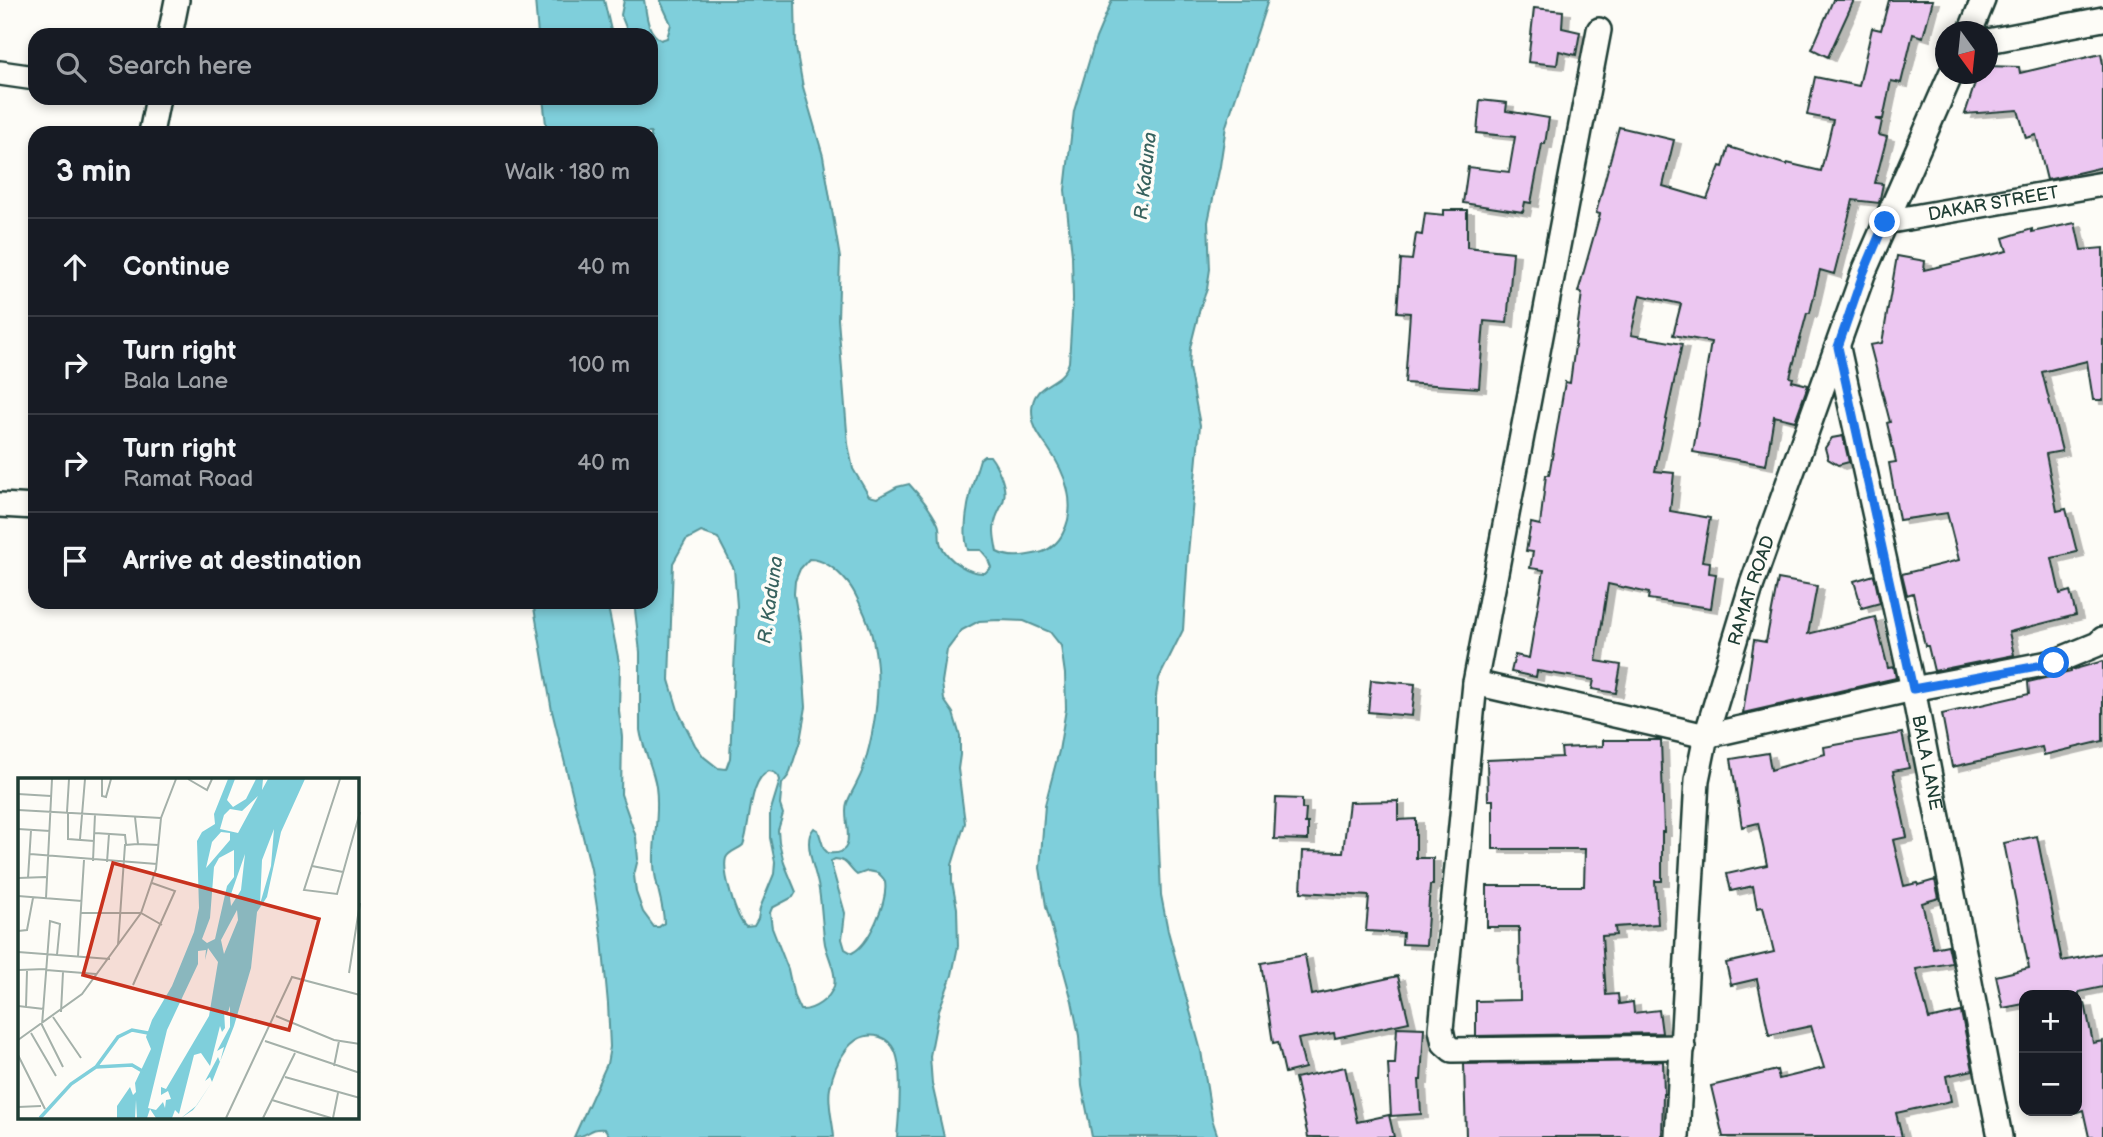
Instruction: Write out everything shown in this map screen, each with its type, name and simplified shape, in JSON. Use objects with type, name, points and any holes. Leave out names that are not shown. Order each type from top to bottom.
[{"type":"street","points":[[171,28],[177,0]]},
{"type":"street","points":[[1974,21],[1983,0]]},
{"type":"street","points":[[1998,39],[2103,19]]},
{"type":"street","points":[[1598,30],[1475,683],[1441,1029],[1444,1044],[1452,1050],[1683,1047]]},
{"type":"street","points":[[0,73],[28,77]]},
{"type":"street","name":"RAMAT ROAD","points":[[1677,1137],[1697,780],[1706,736],[1752,584],[1863,274],[1947,84]]},
{"type":"street","points":[[151,126],[152,105]]},
{"type":"street","name":"DAKAR STREET","points":[[1885,222],[2103,184]]},
{"type":"street","name":"BALA LANE","points":[[1838,347],[1913,689],[2000,1137]]},
{"type":"street","points":[[0,505],[28,507]]},
{"type":"street","points":[[1475,683],[1706,736],[1913,689],[2054,663],[2098,644],[2103,639]]},
{"type":"water","points":[[535,0],[604,0],[610,28],[537,28]]},
{"type":"water","points":[[624,0],[644,0],[650,28],[626,28],[621,15]]},
{"type":"water","name":"R. Kaduna","points":[[660,0],[795,0],[796,48],[803,87],[823,156],[840,258],[838,319],[848,444],[853,469],[869,496],[877,498],[909,484],[935,518],[944,551],[966,569],[985,573],[991,567],[987,557],[981,550],[968,550],[965,529],[974,480],[980,459],[984,456],[990,456],[993,460],[1005,493],[994,526],[997,552],[1018,556],[1043,552],[1059,540],[1067,522],[1068,489],[1060,467],[1037,430],[1032,410],[1037,393],[1060,376],[1069,362],[1073,299],[1072,255],[1065,190],[1074,111],[1096,38],[1112,0],[1268,0],[1226,126],[1208,222],[1210,269],[1190,348],[1189,368],[1200,425],[1183,630],[1159,678],[1156,696],[1161,895],[1168,931],[1201,1051],[1212,1119],[1218,1137],[1092,1137],[1082,1086],[1079,1036],[1046,906],[1040,868],[1045,805],[1059,751],[1066,709],[1061,646],[1050,632],[1024,621],[999,620],[979,621],[962,630],[947,650],[942,682],[944,700],[953,713],[960,736],[958,769],[965,823],[952,865],[958,946],[952,975],[939,1010],[930,1056],[932,1084],[944,1137],[897,1137],[900,1093],[897,1059],[887,1040],[870,1036],[852,1043],[835,1069],[829,1094],[834,1137],[610,1137],[605,1129],[599,1129],[574,1137],[607,1064],[610,1047],[608,1004],[602,939],[591,869],[552,711],[534,609],[608,609],[620,667],[621,794],[636,837],[636,892],[643,912],[654,927],[659,927],[664,923],[654,870],[656,787],[640,730],[640,652],[635,609],[658,609],[658,126],[546,126],[544,105],[658,105],[658,38],[661,40],[667,38],[671,24]],"holes":[[[701,532],[718,538],[734,569],[737,606],[730,758],[726,769],[718,768],[704,757],[695,745],[679,713],[669,680],[673,563],[686,540]],[[809,559],[826,563],[852,588],[869,626],[877,666],[877,687],[869,749],[847,803],[847,843],[838,853],[828,853],[818,830],[814,828],[810,836],[809,849],[819,890],[825,944],[835,981],[825,1000],[800,1010],[772,928],[770,913],[772,908],[793,897],[796,892],[784,863],[778,830],[783,814],[780,805],[782,784],[789,775],[800,741],[806,707],[801,636],[794,594],[800,569]],[[769,771],[778,775],[780,780],[770,813],[774,874],[758,919],[754,926],[746,927],[734,905],[725,864],[727,856],[743,845],[757,783]],[[835,859],[848,865],[857,875],[868,871],[878,873],[885,882],[884,900],[876,922],[865,941],[852,953],[845,949],[842,939],[845,913],[831,864]]]},
{"type":"building","points":[[1833,0],[1854,0],[1828,57],[1812,49]]},
{"type":"building","points":[[1889,0],[1933,0],[1923,37],[1913,34],[1901,83],[1891,81],[1883,119],[1875,119],[1882,121],[1879,135],[1887,137],[1875,183],[1883,184],[1879,203],[1853,200],[1834,274],[1820,270],[1790,377],[1793,378],[1792,381],[1808,385],[1795,421],[1774,416],[1766,465],[1693,452],[1711,342],[1673,335],[1681,304],[1640,295],[1631,335],[1682,344],[1655,471],[1674,473],[1670,511],[1710,518],[1702,561],[1710,562],[1709,573],[1716,574],[1711,608],[1648,599],[1649,593],[1608,584],[1596,661],[1621,665],[1616,693],[1592,689],[1594,680],[1537,671],[1536,677],[1511,672],[1515,655],[1529,658],[1544,570],[1530,568],[1533,552],[1526,551],[1531,523],[1540,525],[1546,475],[1549,475],[1565,382],[1570,383],[1582,293],[1578,292],[1600,214],[1596,213],[1619,127],[1674,140],[1663,186],[1707,199],[1720,166],[1723,167],[1729,147],[1787,165],[1821,171],[1833,120],[1807,115],[1815,77],[1859,86],[1872,28],[1881,30]]},
{"type":"building","points":[[1534,8],[1563,11],[1562,28],[1580,32],[1576,55],[1559,51],[1557,65],[1528,62]]},
{"type":"building","points":[[2101,54],[2103,167],[2047,180],[2036,135],[2026,138],[2018,110],[1965,114],[1975,84],[1998,84],[1998,66],[2019,67],[2020,73]]},
{"type":"building","points":[[1480,100],[1507,103],[1506,111],[1549,118],[1531,203],[1525,202],[1523,212],[1463,203],[1468,167],[1509,172],[1515,137],[1477,133]]},
{"type":"building","points":[[1444,210],[1467,210],[1467,247],[1513,252],[1507,323],[1484,321],[1479,388],[1405,383],[1410,313],[1397,312],[1401,259],[1412,260],[1416,234],[1422,235],[1425,213],[1444,215]]},
{"type":"building","points":[[2075,223],[2081,250],[2103,248],[2103,400],[2093,400],[2087,361],[2042,372],[2062,451],[2046,454],[2057,511],[2066,509],[2077,552],[2052,558],[2060,594],[2070,591],[2076,615],[2009,632],[2014,655],[1934,671],[1928,646],[1925,646],[1913,593],[1907,595],[1902,574],[1959,560],[1947,513],[1899,520],[1889,463],[1896,462],[1887,423],[1890,422],[1870,345],[1882,343],[1897,256],[1925,261],[1924,270],[2007,251],[2003,238],[2032,229],[2032,232]]},
{"type":"building","points":[[1843,436],[1849,462],[1838,465],[1828,459],[1825,448],[1832,438]]},
{"type":"building","points":[[1874,575],[1880,603],[1862,608],[1854,581]]},
{"type":"building","points":[[1778,579],[1817,586],[1808,634],[1875,617],[1888,668],[1894,667],[1896,678],[1743,713],[1754,640],[1766,642]]},
{"type":"building","points":[[2103,661],[2103,741],[2044,755],[2042,747],[1952,767],[1942,714],[2029,694],[2028,682]]},
{"type":"building","points":[[1371,680],[1415,684],[1412,716],[1368,712]]},
{"type":"building","points":[[1902,733],[1909,768],[1893,771],[1907,837],[1893,840],[1904,886],[1935,880],[1939,898],[1922,903],[1933,948],[1948,945],[1952,963],[1916,969],[1929,1019],[1961,1012],[1973,1070],[1946,1076],[1951,1101],[1896,1113],[1902,1137],[1723,1137],[1711,1086],[1777,1070],[1779,1079],[1824,1068],[1811,1026],[1769,1035],[1757,979],[1731,985],[1726,963],[1774,952],[1763,907],[1757,908],[1753,886],[1731,891],[1727,874],[1767,865],[1758,823],[1742,827],[1731,759],[1768,753],[1771,770],[1825,754],[1824,747]]},
{"type":"building","points":[[1603,740],[1661,740],[1664,832],[1662,881],[1655,881],[1658,924],[1615,927],[1616,935],[1602,936],[1606,995],[1618,994],[1619,1004],[1633,1002],[1634,1013],[1659,1010],[1662,1033],[1476,1036],[1476,1001],[1520,1000],[1519,927],[1487,927],[1487,886],[1584,886],[1585,849],[1493,849],[1493,800],[1488,800],[1487,760],[1562,757],[1561,748],[1603,746]]},
{"type":"building","points":[[1276,798],[1302,799],[1302,809],[1306,809],[1308,840],[1274,839]]},
{"type":"building","points":[[1398,801],[1398,820],[1416,819],[1416,858],[1433,858],[1433,885],[1430,885],[1426,945],[1402,944],[1403,933],[1366,931],[1369,896],[1301,892],[1303,851],[1343,852],[1349,802]]},
{"type":"building","points":[[2037,836],[2062,961],[2103,953],[2103,987],[2082,991],[2019,990],[2019,1005],[2003,1008],[1996,976],[2029,968],[2004,843]]},
{"type":"building","points":[[1305,955],[1312,995],[1398,976],[1409,1022],[1335,1038],[1334,1033],[1298,1039],[1305,1068],[1285,1073],[1278,1042],[1273,1043],[1261,963]]},
{"type":"building","points":[[2082,1003],[2085,1003],[2093,1043],[2103,1041],[2103,1137],[2089,1137],[2082,1110]]},
{"type":"building","points":[[1397,1027],[1424,1028],[1419,1080],[1421,1114],[1391,1116],[1388,1064],[1395,1064]]},
{"type":"building","points":[[1663,1061],[1662,1137],[1466,1137],[1464,1064]]},
{"type":"building","points":[[1345,1067],[1357,1122],[1389,1115],[1394,1137],[1308,1137],[1295,1078]]},
{"type":"route","points":[[1885,222],[1863,274],[1838,347],[1913,689],[2054,663]]}]
